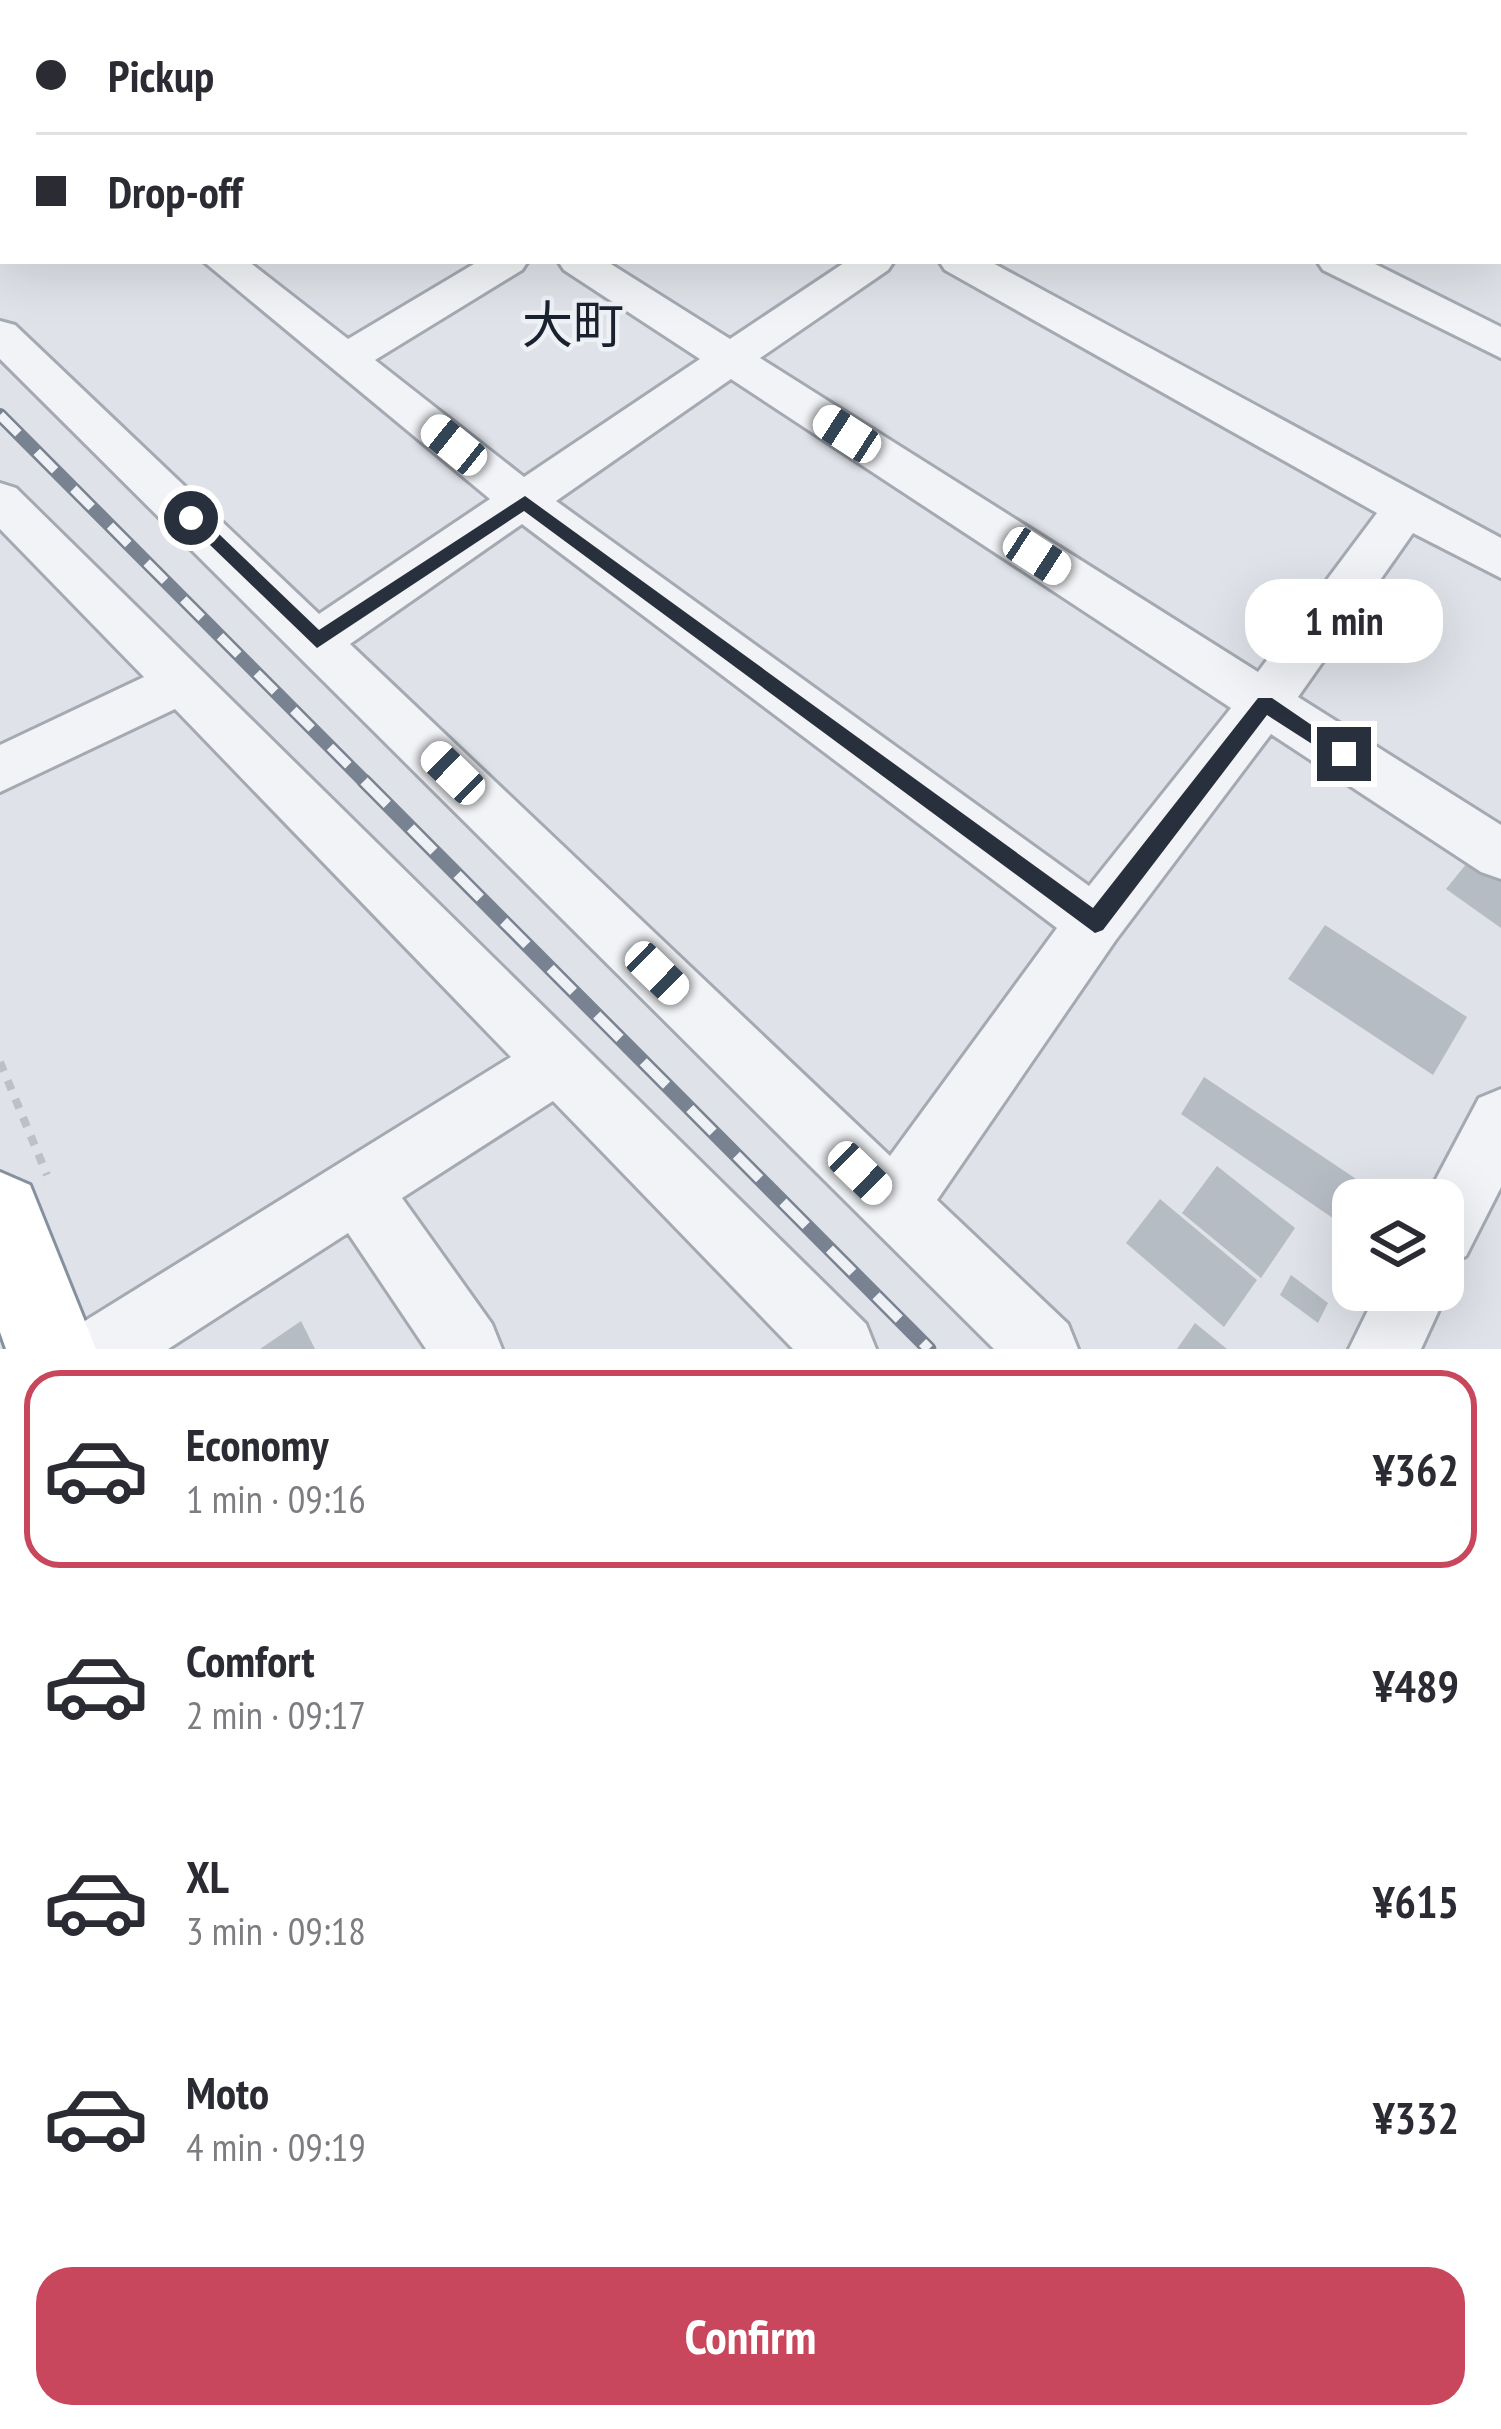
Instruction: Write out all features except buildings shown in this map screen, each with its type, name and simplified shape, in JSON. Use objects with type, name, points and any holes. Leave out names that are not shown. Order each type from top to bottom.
[{"type":"highway","points":[[0,1215],[51,1349]]},
{"type":"street","points":[[227,264],[525,502],[1095,923]]},
{"type":"street","points":[[347,358],[503,264]]},
{"type":"street","points":[[583,264],[1501,855]]},
{"type":"street","points":[[317,640],[870,264]]},
{"type":"street","points":[[963,264],[1501,560]]},
{"type":"street","points":[[1342,264],[1501,344]]},
{"type":"street","points":[[0,335],[1043,1349]]},
{"type":"street","points":[[0,500],[841,1349]]},
{"type":"street","points":[[894,1206],[1095,923],[1265,703],[1406,508]]},
{"type":"street","points":[[0,770],[181,682]]},
{"type":"street","points":[[105,1349],[560,1061]]},
{"type":"street","points":[[1464,1192],[1501,1120]]},
{"type":"street","points":[[358,1190],[467,1349]]},
{"type":"street","points":[[1384,1349],[1403,1311]]},
{"type":"railway","points":[[0,415],[367,784]]},
{"type":"railway","points":[[364,781],[929,1349]]},
{"type":"district","name":"大町","points":[[573,325]]},
{"type":"route","points":[[191,518],[317,640],[525,502],[1095,923],[1265,703],[1344,754]]}]
